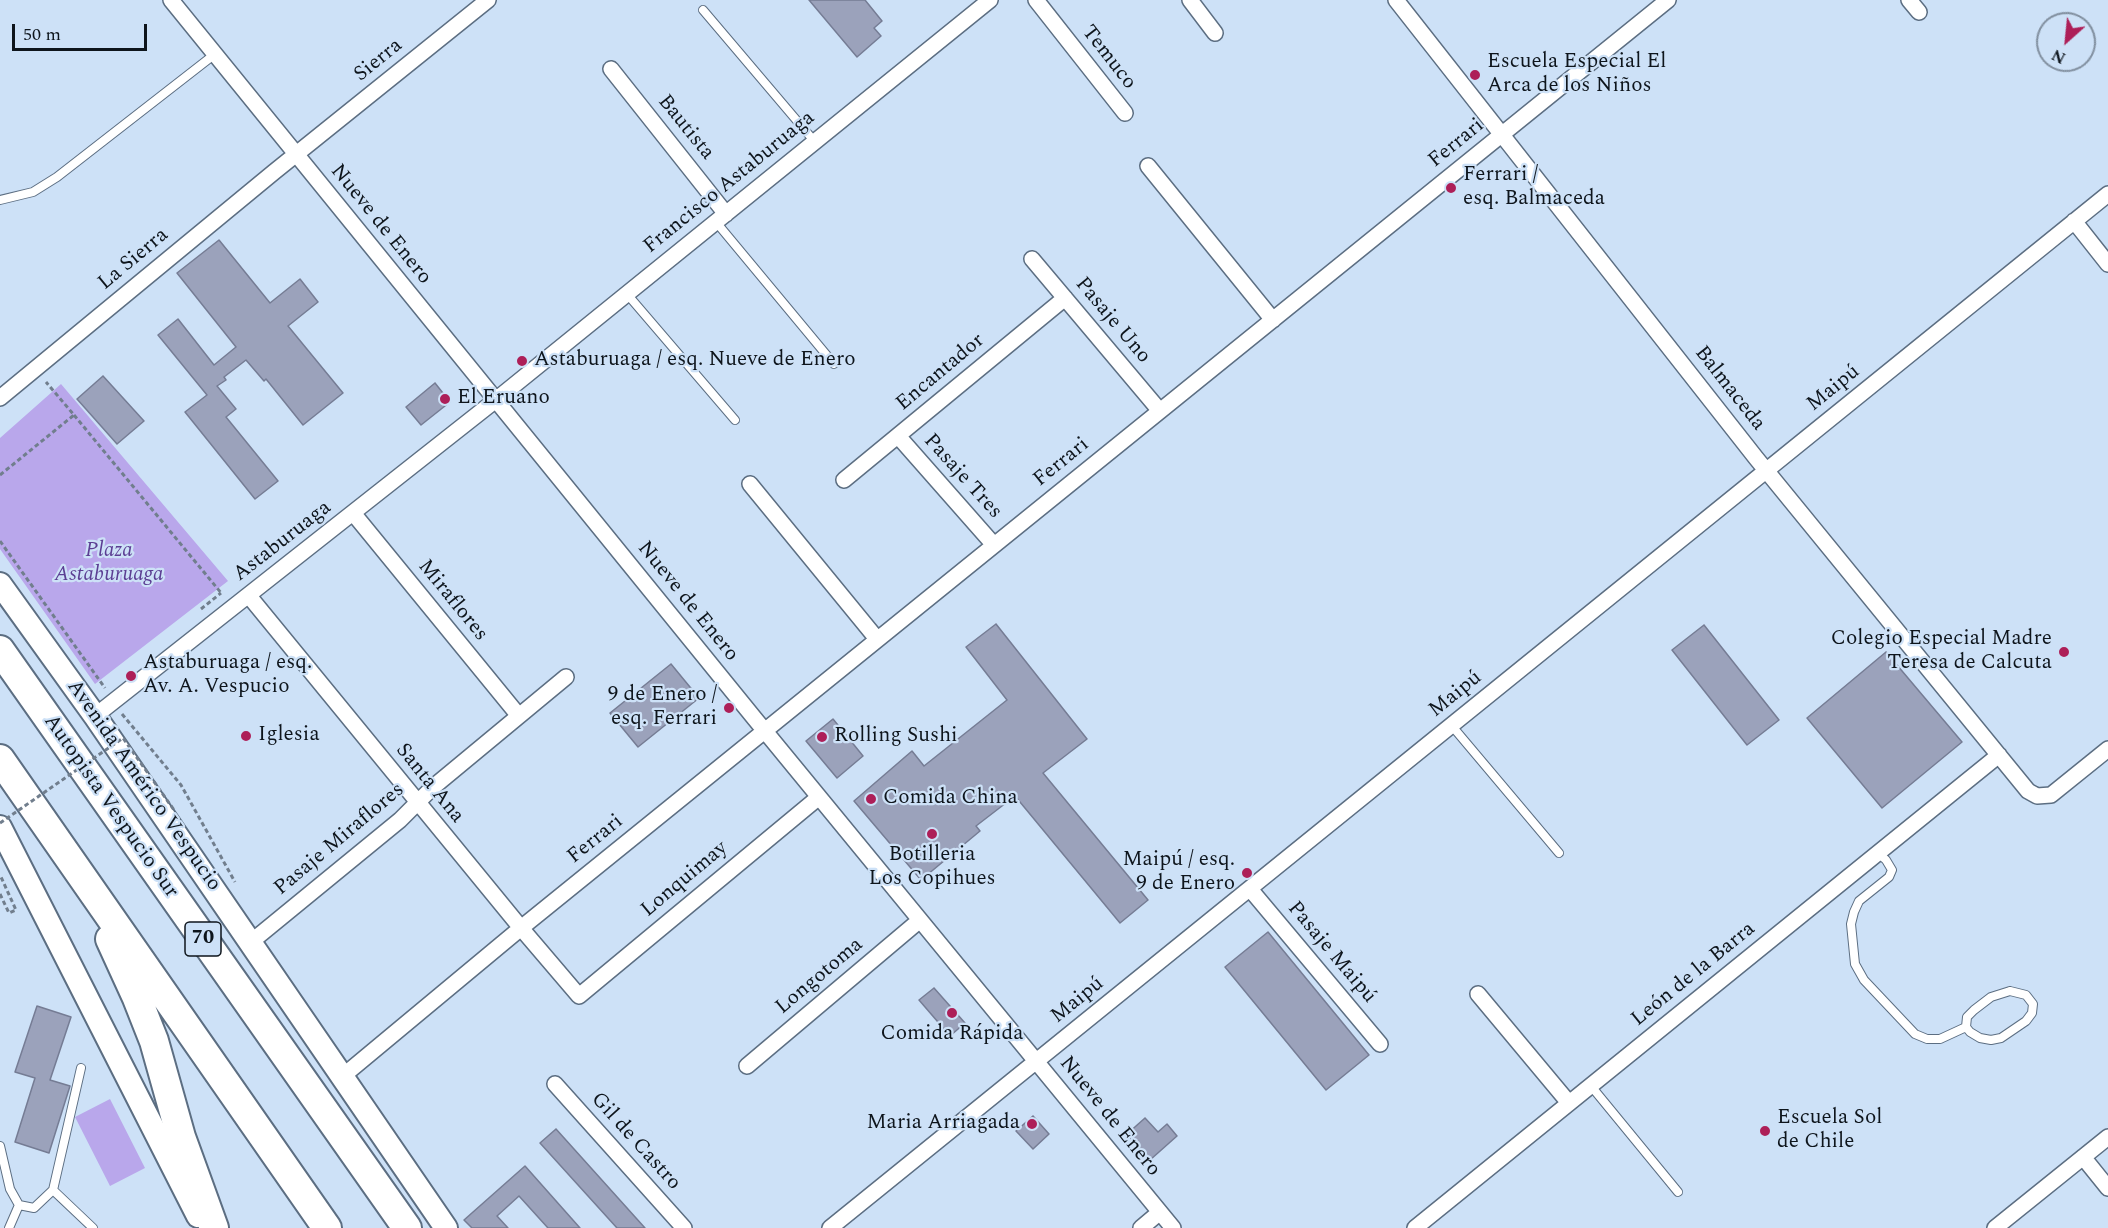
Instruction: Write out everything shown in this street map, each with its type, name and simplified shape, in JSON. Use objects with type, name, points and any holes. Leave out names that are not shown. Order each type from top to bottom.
[{"type":"highway","name":"Autopista Vespucio Sur","points":[[0,650],[407,1228]]},
{"type":"highway","points":[[0,759],[327,1228]]},
{"type":"highway","points":[[79,872],[146,1020],[181,1137],[214,1228]]},
{"type":"main road","name":"Avenida Américo Vespucio","points":[[0,584],[95,716],[446,1228]]},
{"type":"main road","points":[[0,825],[204,1228]]},
{"type":"street","name":"Nueve de Enero","points":[[171,0],[497,399],[764,731],[1173,1228]]},
{"type":"street","name":"Sierra","points":[[296,154],[488,0]]},
{"type":"street","name":"Francisco Astaburuaga","points":[[497,399],[990,0]]},
{"type":"street","name":"Temuco","points":[[1036,0],[1125,113]]},
{"type":"street","points":[[1190,0],[1215,33]]},
{"type":"street","name":"Balmaceda","points":[[1396,0],[1766,470],[2028,791],[2037,796],[2046,797],[2056,792],[2108,749]]},
{"type":"street","name":"Ferrari","points":[[343,1076],[521,928],[1668,0]]},
{"type":"street","points":[[1909,0],[1918,12]]},
{"type":"street","name":"Bautista","points":[[611,69],[721,218]]},
{"type":"street","name":"La Sierra","points":[[0,398],[296,154]]},
{"type":"street","points":[[1148,166],[1273,320]]},
{"type":"street","name":"Maipú","points":[[830,1228],[2108,194]]},
{"type":"street","points":[[2074,221],[2108,264]]},
{"type":"street","name":"Pasaje Uno","points":[[1032,259],[1160,411]]},
{"type":"street","name":"Encantador","points":[[844,480],[1065,298]]},
{"type":"street","name":"Astaburuaga","points":[[95,716],[497,399]]},
{"type":"street","name":"Pasaje Tres","points":[[898,436],[994,545]]},
{"type":"street","points":[[750,484],[877,639]]},
{"type":"street","name":"Miraflores","points":[[353,513],[519,716]]},
{"type":"street","name":"Santa Ana","points":[[249,596],[579,996]]},
{"type":"street","name":"Pasaje Miraflores","points":[[250,942],[400,820],[432,788],[566,677]]},
{"type":"street","name":"León de la Barra","points":[[1415,1228],[1999,755]]},
{"type":"street","name":"Lonquimay","points":[[579,996],[819,797]]},
{"type":"street","name":"Pasaje Maipú","points":[[1250,889],[1380,1044]]},
{"type":"street","name":"Longotoma","points":[[747,1066],[920,920]]},
{"type":"street","points":[[1478,994],[1569,1104]]},
{"type":"street","name":"Gil de Castro","points":[[555,1084],[684,1228]]},
{"type":"street","points":[[1995,1228],[2108,1137]]},
{"type":"street","points":[[2083,1157],[2108,1188]]},
{"type":"street","points":[[1141,1228],[1160,1212]]},
{"type":"lane","points":[[703,10],[815,142]]},
{"type":"lane","points":[[0,200],[33,192],[57,177],[215,54]]},
{"type":"lane","points":[[721,218],[834,364]]},
{"type":"lane","points":[[627,294],[735,420]]},
{"type":"lane","points":[[1452,726],[1559,853]]},
{"type":"lane","points":[[1878,854],[1886,860],[1892,870],[1889,877],[1859,901],[1854,912],[1851,924],[1855,964],[1864,980],[1915,1034],[1927,1040],[1940,1039],[1965,1027]]},
{"type":"lane","points":[[2010,991],[2026,995],[2033,1004],[2032,1012],[2026,1021],[2001,1038],[1991,1040],[1980,1038],[1965,1027],[1967,1017],[1991,997],[2010,991]]},
{"type":"lane","points":[[0,1146],[10,1189],[19,1205],[34,1208],[53,1190],[81,1068]]},
{"type":"lane","points":[[1591,1086],[1678,1192]]},
{"type":"lane","points":[[53,1190],[93,1228]]},
{"type":"lane","points":[[9,1228],[19,1205]]},
{"type":"path","points":[[35,369],[234,608]]},
{"type":"path","points":[[0,475],[74,415]]},
{"type":"path","points":[[0,541],[113,702],[182,785],[236,884],[237,898],[225,906]]},
{"type":"path","points":[[0,825],[123,738],[174,810]]},
{"type":"path","points":[[0,876],[16,910],[9,913],[0,894]]},
{"type":"green space","name":"Plaza Astaburuaga","points":[[61,384],[228,581],[95,684],[0,549],[0,438]]},
{"type":"green space","points":[[110,1099],[145,1168],[110,1186],[75,1117]]},
{"type":"building","points":[[809,0],[865,0],[882,21],[874,28],[881,36],[857,57]]},
{"type":"building","points":[[219,240],[270,303],[300,279],[318,302],[288,326],[343,393],[303,425],[266,379],[264,381],[246,360],[224,377],[226,380],[217,386],[236,409],[226,417],[278,481],[255,499],[185,412],[207,395],[158,335],[178,319],[214,365],[236,347],[177,273]]},
{"type":"building","points":[[103,376],[144,421],[117,444],[77,399]]},
{"type":"building","points":[[435,383],[450,402],[421,425],[406,407]]},
{"type":"building","points":[[996,624],[1087,739],[1043,773],[1148,900],[1120,923],[1015,796],[976,826],[980,831],[921,880],[854,801],[912,751],[924,766],[1007,700],[966,647]]},
{"type":"building","points":[[1704,625],[1779,720],[1747,745],[1672,650]]},
{"type":"building","points":[[1886,652],[1962,742],[1882,808],[1807,718]]},
{"type":"building","points":[[671,664],[699,698],[638,747],[610,713]]},
{"type":"building","points":[[833,719],[863,756],[837,778],[806,741]]},
{"type":"building","points":[[1268,932],[1369,1055],[1326,1090],[1225,967]]},
{"type":"building","points":[[934,988],[965,1023],[950,1036],[919,1000]]},
{"type":"building","points":[[37,1006],[71,1017],[50,1080],[70,1086],[49,1153],[15,1142],[35,1078],[15,1072]]},
{"type":"building","points":[[1033,1116],[1049,1134],[1033,1149],[1016,1131]]},
{"type":"building","points":[[1145,1118],[1158,1132],[1167,1124],[1177,1136],[1150,1160],[1127,1134]]},
{"type":"building","points":[[556,1129],[645,1228],[617,1228],[540,1143]]},
{"type":"building","points":[[525,1166],[580,1228],[548,1228],[519,1196],[497,1216],[508,1228],[472,1228],[464,1220]]},
{"type":"place","name":"Escuela Especial El Arca de los Niños","points":[[1475,75]]},
{"type":"place","name":"Ferrari / esq. Balmaceda","points":[[1451,188]]},
{"type":"place","name":"Astaburuaga / esq. Nueve de Enero","points":[[522,361]]},
{"type":"place","name":"El Eruano","points":[[445,399]]},
{"type":"place","name":"Colegio Especial Madre Teresa de Calcuta","points":[[2064,652]]},
{"type":"place","name":"Astaburuaga / esq. Av. A. Vespucio","points":[[131,676]]},
{"type":"place","name":"9 de Enero / esq. Ferrari","points":[[729,708]]},
{"type":"place","name":"Iglesia","points":[[246,736]]},
{"type":"place","name":"Rolling Sushi","points":[[822,737]]},
{"type":"place","name":"Comida China","points":[[871,799]]},
{"type":"place","name":"Botilleria Los Copihues","points":[[932,834]]},
{"type":"place","name":"Maipú / esq. 9 de Enero","points":[[1247,873]]},
{"type":"place","name":"Comida Rápida","points":[[952,1013]]},
{"type":"place","name":"Maria Arriagada","points":[[1032,1124]]},
{"type":"place","name":"Escuela Sol de Chile","points":[[1765,1131]]}]
